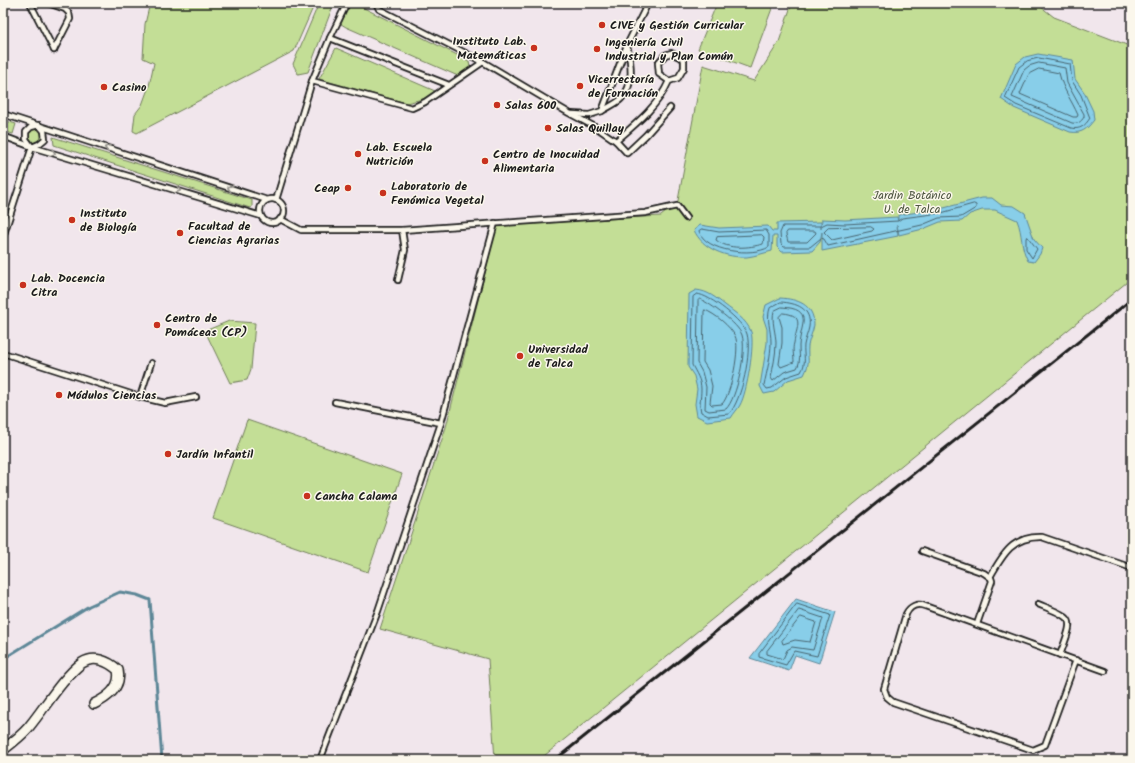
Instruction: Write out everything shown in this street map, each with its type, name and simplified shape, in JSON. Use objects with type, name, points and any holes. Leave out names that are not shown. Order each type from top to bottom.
[{"type":"street","points":[[3,750],[28,728],[49,699],[82,663],[90,660],[103,660],[118,670],[118,679],[115,689],[105,699],[94,704]]},
{"type":"lane","points":[[30,3],[54,50],[70,18],[69,13],[65,9],[48,3]]},
{"type":"lane","points":[[276,200],[312,81],[347,3]]},
{"type":"lane","points":[[376,3],[379,9],[483,62],[597,128],[616,141],[627,153],[646,135],[670,108]]},
{"type":"lane","points":[[602,111],[626,45],[648,3]]},
{"type":"lane","points":[[330,38],[449,85]]},
{"type":"lane","points":[[569,113],[589,116],[602,111],[620,100],[625,95],[631,76],[631,61],[626,45]]},
{"type":"lane","points":[[616,141],[640,120],[662,97],[669,81],[678,78],[684,68],[684,59],[671,53],[665,55],[658,63],[659,74],[669,81]]},
{"type":"lane","points":[[312,81],[412,108],[425,102],[483,62]]},
{"type":"lane","points":[[3,114],[267,200],[276,200],[282,206],[283,215],[280,219],[272,223],[267,222],[261,216],[32,147],[3,136]]},
{"type":"lane","points":[[3,237],[32,147],[39,144],[44,139],[44,131],[39,125]]},
{"type":"lane","points":[[32,147],[26,139],[26,132],[31,126],[39,125]]},
{"type":"lane","points":[[261,216],[261,207],[267,200]]},
{"type":"lane","points":[[280,219],[301,230],[402,230],[645,213],[677,206],[686,218]]},
{"type":"lane","points":[[320,760],[378,611],[441,423],[495,223]]},
{"type":"lane","points":[[398,280],[405,250],[402,230]]},
{"type":"lane","points":[[3,353],[140,397],[165,403],[196,397]]},
{"type":"lane","points":[[140,397],[151,363]]},
{"type":"lane","points":[[335,402],[441,423]]},
{"type":"lane","points":[[990,577],[1008,550],[1027,538],[1037,537],[1042,537],[1132,568]]},
{"type":"lane","points":[[922,552],[984,573],[990,577],[992,581],[977,624]]},
{"type":"lane","points":[[1038,604],[1064,615],[1069,619],[1071,626],[1060,655]]},
{"type":"lane","points":[[1076,660],[1046,744],[1038,749],[1029,750],[893,702],[887,697],[884,685],[906,614],[911,607],[922,605],[977,624],[1060,655],[1076,660],[1105,671]]},
{"type":"green space","points":[[150,3],[315,3],[294,51],[137,133],[133,131],[135,114],[142,105],[149,86],[154,63],[143,58],[145,24]]},
{"type":"green space","points":[[319,3],[334,3],[308,72],[298,74],[293,64]]},
{"type":"green space","points":[[350,3],[354,3],[469,61],[470,68],[458,76],[346,27],[341,24]]},
{"type":"green space","points":[[717,3],[774,3],[750,68],[698,49]]},
{"type":"green space","name":"Jardin Botánico U. de Talca","points":[[792,3],[1036,3],[1054,17],[1132,47],[1132,278],[539,760],[495,760],[488,659],[380,629],[446,427],[497,225],[661,216],[672,207],[677,206],[703,65],[754,81],[779,42]]},
{"type":"green space","points":[[336,48],[435,91],[423,99],[406,103],[319,79]]},
{"type":"green space","points":[[3,120],[16,124],[13,134],[3,131]]},
{"type":"green space","points":[[35,127],[42,132],[43,135],[38,142],[35,143],[28,138],[27,135],[32,128]]},
{"type":"green space","points":[[53,137],[252,200],[252,207],[250,208],[54,145]]},
{"type":"green space","points":[[229,321],[255,323],[251,369],[247,380],[230,383],[205,331]]},
{"type":"green space","name":"Cancha Calama","points":[[247,420],[402,474],[368,572],[213,518]]},
{"type":"water","points":[[1038,54],[1073,60],[1075,79],[1084,92],[1093,111],[1094,120],[1084,130],[1070,132],[1014,108],[1001,99],[1016,64],[1025,57]]},
{"type":"water","points":[[982,198],[992,198],[1001,205],[1014,206],[1025,213],[1034,239],[1042,248],[1040,254],[1034,262],[1028,261],[1025,256],[1017,220],[995,210],[982,210],[970,214],[962,221],[940,222],[923,229],[899,235],[897,225],[898,236],[822,251],[822,232],[820,242],[812,251],[782,252],[777,247],[777,236],[773,236],[772,251],[747,257],[731,256],[716,251],[703,242],[694,230],[700,225],[719,228],[768,226],[772,231],[777,231],[777,223],[821,222],[821,229],[822,219],[845,220],[897,217],[898,221],[898,215],[940,209]]},
{"type":"water","points":[[696,290],[712,295],[732,310],[747,324],[751,332],[752,347],[748,380],[743,399],[731,418],[707,421],[697,416],[695,404],[697,389],[694,376],[688,367],[689,294]]},
{"type":"water","points":[[780,298],[798,301],[808,307],[811,312],[814,325],[808,346],[808,363],[804,375],[788,380],[774,392],[764,394],[760,386],[767,343],[767,329],[763,317],[766,305]]},
{"type":"water","points":[[796,599],[835,612],[819,663],[795,655],[789,671],[750,658]]},
{"type":"waterway","points":[[3,659],[89,606],[120,592],[137,595],[150,600],[162,760]]},
{"type":"railway","points":[[555,760],[1132,299]]},
{"type":"place","name":"CIVE y Gestión Curricular","points":[[602,25]]},
{"type":"place","name":"Instituto Lab. Matemáticas","points":[[534,48]]},
{"type":"place","name":"Ingeniería Civil Industrial y Plan Común","points":[[597,49]]},
{"type":"place","name":"Vicerrectoría de Formación","points":[[580,86]]},
{"type":"place","name":"Casino","points":[[104,87]]},
{"type":"place","name":"Salas 600","points":[[497,105]]},
{"type":"place","name":"Salas Quillay","points":[[548,128]]},
{"type":"place","name":"Lab. Escuela Nutrición","points":[[358,154]]},
{"type":"place","name":"Centro de Inocuidad Alimentaria","points":[[485,161]]},
{"type":"place","name":"Ceap","points":[[348,188]]},
{"type":"place","name":"Laboratorio de Fenómica Vegetal","points":[[383,193]]},
{"type":"place","name":"Instituto de Biología","points":[[72,220]]},
{"type":"place","name":"Facultad de Ciencias Agrarias","points":[[180,233]]},
{"type":"place","name":"Lab. Docencia Citra","points":[[23,285]]},
{"type":"place","name":"Centro de Pomáceas (CP)","points":[[157,325]]},
{"type":"place","name":"Universidad de Talca","points":[[520,356]]},
{"type":"place","name":"Módulos Ciencias","points":[[59,395]]},
{"type":"place","name":"Jardín Infantil","points":[[168,454]]},
{"type":"place","name":"Cancha Calama","points":[[307,496]]}]
